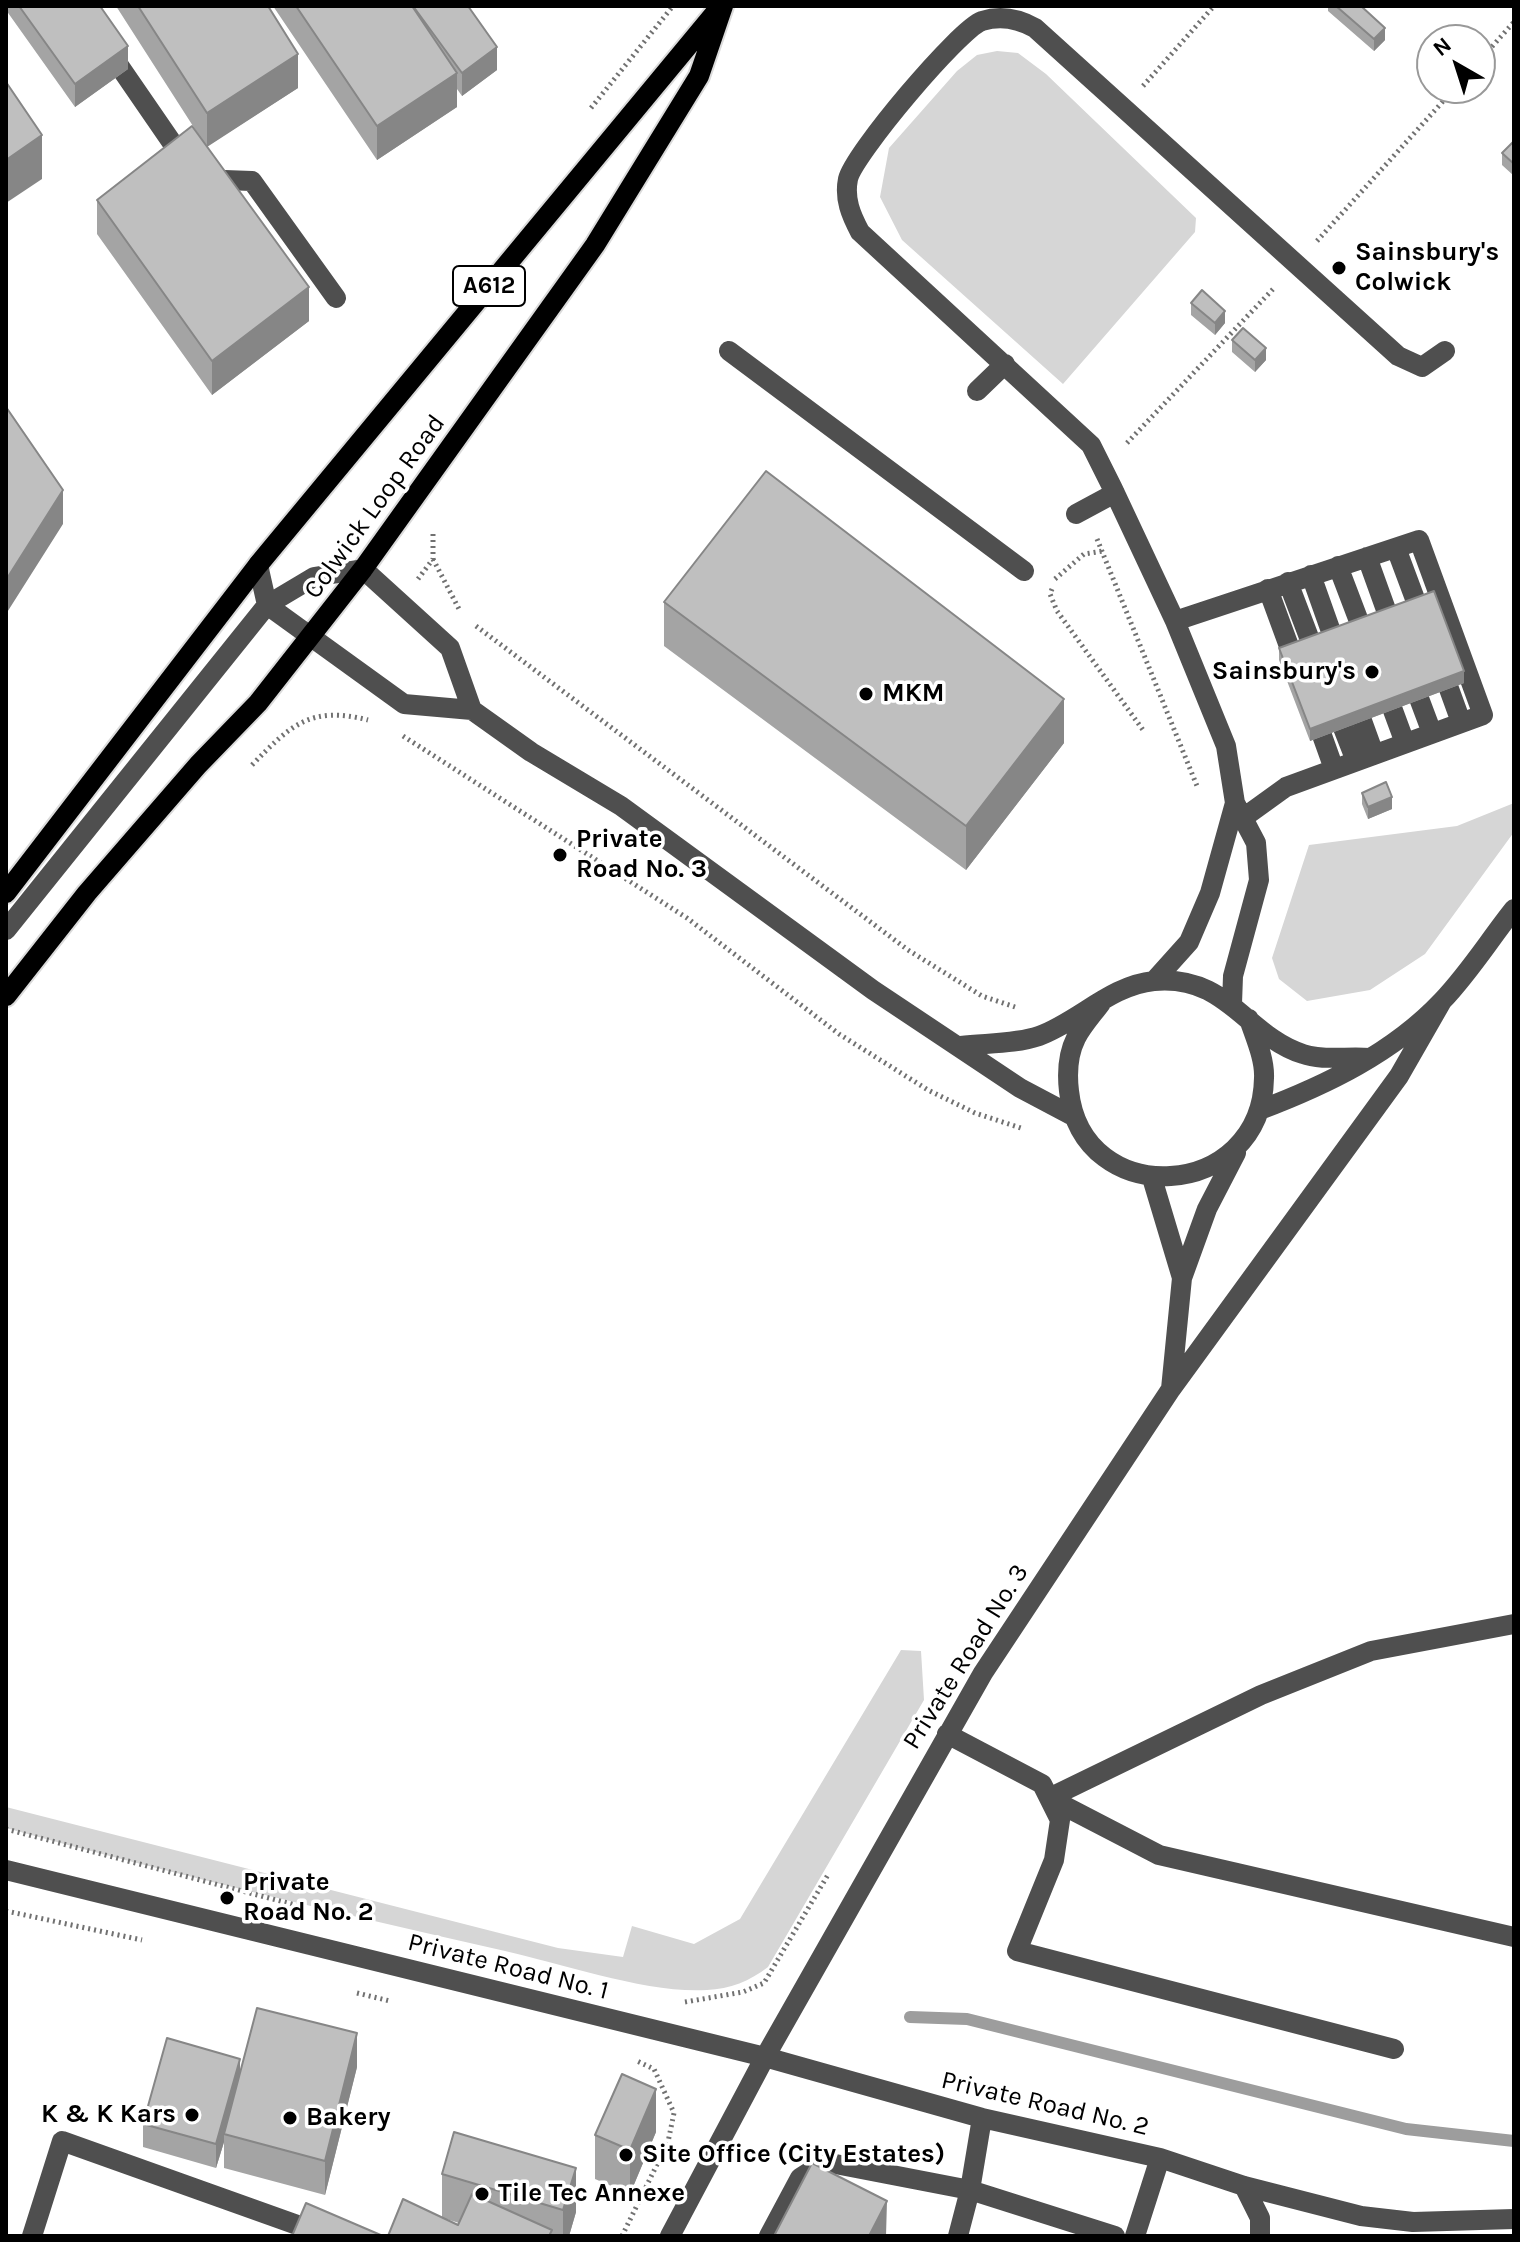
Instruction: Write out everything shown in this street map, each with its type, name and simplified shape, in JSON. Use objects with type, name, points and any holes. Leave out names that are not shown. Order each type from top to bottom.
[{"type":"main road","name":"Colwick Loop Road","points":[[6,893],[258,565],[722,6]]},
{"type":"main road","name":"Colwick Loop Road","points":[[6,996],[87,893],[198,765],[258,703],[363,569],[595,245],[699,76],[722,6]]},
{"type":"street","points":[[78,6],[197,179],[252,181],[336,298]]},
{"type":"street","points":[[1232,1004],[1233,976],[1259,880],[1256,843],[1239,811],[1226,746],[1175,621],[1091,445],[860,232],[851,215],[847,196],[855,162],[967,30],[998,18],[1011,18],[1035,28],[1398,356],[1422,367],[1445,351]]},
{"type":"street","points":[[729,351],[1024,571]]},
{"type":"street","points":[[977,391],[1005,364]]},
{"type":"street","points":[[1080,512],[1115,493]]},
{"type":"street","points":[[1154,981],[1189,942],[1239,811],[1286,787],[1461,722],[1396,548],[1175,621]]},
{"type":"street","points":[[1367,557],[1432,733]]},
{"type":"street","points":[[258,565],[267,605],[404,704],[472,710],[531,752],[621,806],[873,990],[1020,1088],[1071,1115],[1100,1154],[1130,1172],[1152,1178],[1187,1176],[1219,1163],[1243,1141],[1260,1110],[1265,1076],[1249,1019]]},
{"type":"street","points":[[1338,566],[1405,743]]},
{"type":"street","points":[[6,930],[267,605],[314,577],[363,569],[450,648],[472,710]]},
{"type":"street","points":[[1311,575],[1365,758]]},
{"type":"street","points":[[1278,586],[1365,758]]},
{"type":"street","points":[[1278,586],[1334,769]]},
{"type":"street","points":[[1171,1389],[1399,1076],[1442,1001],[1514,909]]},
{"type":"street","points":[[961,1046],[1038,1036],[1121,991],[1154,981],[1201,987],[1232,1004],[1249,1019],[1304,1055],[1369,1058]]},
{"type":"street","points":[[1260,1110],[1323,1086],[1369,1058],[1442,1001]]},
{"type":"street","points":[[1071,1115],[1067,1072],[1075,1038],[1101,1003]]},
{"type":"street","name":"Private Road No. 3","points":[[765,2057],[983,1673],[1171,1389],[1182,1278],[1207,1209],[1243,1141]]},
{"type":"street","name":"Private Road No. 3","points":[[1152,1178],[1182,1278]]},
{"type":"street","points":[[1049,1798],[1261,1695],[1371,1651],[1514,1624]]},
{"type":"street","points":[[947,1734],[1042,1784],[1060,1820],[1054,1860],[1017,1951],[1394,2049]]},
{"type":"street","points":[[1049,1798],[1159,1855],[1514,1937]]},
{"type":"street","name":"Private Road No. 1","points":[[6,1870],[765,2057]]},
{"type":"street","points":[[670,2236],[765,2057]]},
{"type":"street","name":"Private Road No. 2","points":[[765,2057],[982,2118],[1160,2158],[1244,2186],[1361,2216],[1413,2222],[1514,2219]]},
{"type":"street","points":[[958,2236],[970,2190],[982,2118]]},
{"type":"street","points":[[32,2236],[62,2141],[328,2236]]},
{"type":"street","points":[[1135,2236],[1160,2158]]},
{"type":"street","points":[[769,2236],[800,2178],[825,2162],[970,2190],[1115,2236]]},
{"type":"street","points":[[1244,2186],[1260,2218],[1260,2236]]},
{"type":"path","points":[[1124,107],[1214,6]]},
{"type":"path","points":[[1496,42],[1514,22]]},
{"type":"path","points":[[1080,512],[1103,551],[1203,799]]},
{"type":"path","points":[[1103,551],[1084,554],[1056,578],[1050,594],[1057,611],[1143,730]]},
{"type":"path","points":[[433,559],[446,589],[464,617],[571,700],[908,950],[982,996],[1029,1012]]},
{"type":"path","points":[[252,765],[289,726],[333,715],[366,719],[379,725]]},
{"type":"path","points":[[391,731],[687,918],[839,1034],[928,1090],[975,1113],[1026,1130]]},
{"type":"path","points":[[6,1829],[322,1912]]},
{"type":"path","points":[[672,2003],[716,1998],[764,1983],[835,1863]]},
{"type":"path","points":[[6,1911],[154,1942]]},
{"type":"path","points":[[351,1991],[397,2003]]},
{"type":"path","points":[[622,2236],[668,2142],[674,2113],[664,2084],[654,2069],[633,2059]]},
{"type":"shaded area","points":[[997,51],[1018,53],[1046,74],[1196,218],[1195,232],[1063,384],[902,240],[880,197],[889,148],[957,71],[977,55]]},
{"type":"shaded area","points":[[1514,803],[1514,832],[1425,954],[1370,990],[1307,1001],[1279,979],[1272,958],[1309,845],[1457,826]]},
{"type":"shaded area","points":[[901,1650],[921,1651],[924,1700],[768,1967],[747,1980],[724,1988],[684,1990],[606,1977],[192,1877],[6,1828],[6,1807],[558,1948],[623,1957],[632,1926],[694,1944],[740,1919]]},
{"type":"building","points":[[19,6],[100,6],[128,46],[75,84]]},
{"type":"building","points":[[138,6],[268,6],[298,54],[207,113]]},
{"type":"building","points":[[296,6],[412,6],[457,73],[377,126]]},
{"type":"building","points":[[413,6],[468,6],[497,47],[462,73]]},
{"type":"building","points":[[1336,6],[1361,6],[1385,28],[1374,39]]},
{"type":"building","points":[[6,82],[42,135],[6,160]]},
{"type":"building","points":[[192,126],[309,287],[212,361],[97,200]]},
{"type":"building","points":[[1514,143],[1514,164],[1502,153]]},
{"type":"building","points":[[1202,290],[1225,311],[1215,323],[1191,303]]},
{"type":"building","points":[[1243,328],[1266,348],[1255,360],[1232,340]]},
{"type":"building","points":[[6,407],[63,490],[6,580]]},
{"type":"building","name":"MKM","points":[[766,471],[1064,699],[966,826],[664,602]]},
{"type":"building","name":"Sainsbury's","points":[[1434,591],[1464,671],[1310,729],[1279,648]]},
{"type":"building","points":[[1386,782],[1392,797],[1368,807],[1362,793]]},
{"type":"building","name":"Bakery","points":[[257,2008],[357,2033],[325,2161],[224,2134]]},
{"type":"building","name":"K & K Kars","points":[[167,2038],[240,2059],[216,2144],[143,2124]]},
{"type":"building","points":[[622,2074],[656,2089],[630,2150],[595,2135]]},
{"type":"building","points":[[454,2132],[576,2168],[563,2210],[442,2174]]},
{"type":"building","points":[[812,2163],[887,2201],[869,2236],[774,2236]]},
{"type":"building","points":[[472,2194],[552,2230],[549,2236],[388,2236],[403,2199],[458,2225]]},
{"type":"building","points":[[306,2203],[383,2236],[292,2236]]},
{"type":"waterway","points":[[910,2017],[967,2019],[1406,2129],[1514,2141]]},
{"type":"place","name":"Sainsbury's Colwick","points":[[1339,268]]},
{"type":"place","name":"Sainsbury's","points":[[1372,672]]},
{"type":"place","name":"MKM","points":[[866,694]]},
{"type":"place","name":"Private Road No. 3","points":[[560,855]]},
{"type":"place","name":"Private Road No. 2","points":[[227,1898]]},
{"type":"place","name":"K & K Kars","points":[[192,2115]]},
{"type":"place","name":"Bakery","points":[[290,2118]]},
{"type":"place","name":"Site Office (City Estates)","points":[[626,2155]]},
{"type":"place","name":"Tile Tec Annexe","points":[[482,2194]]}]
